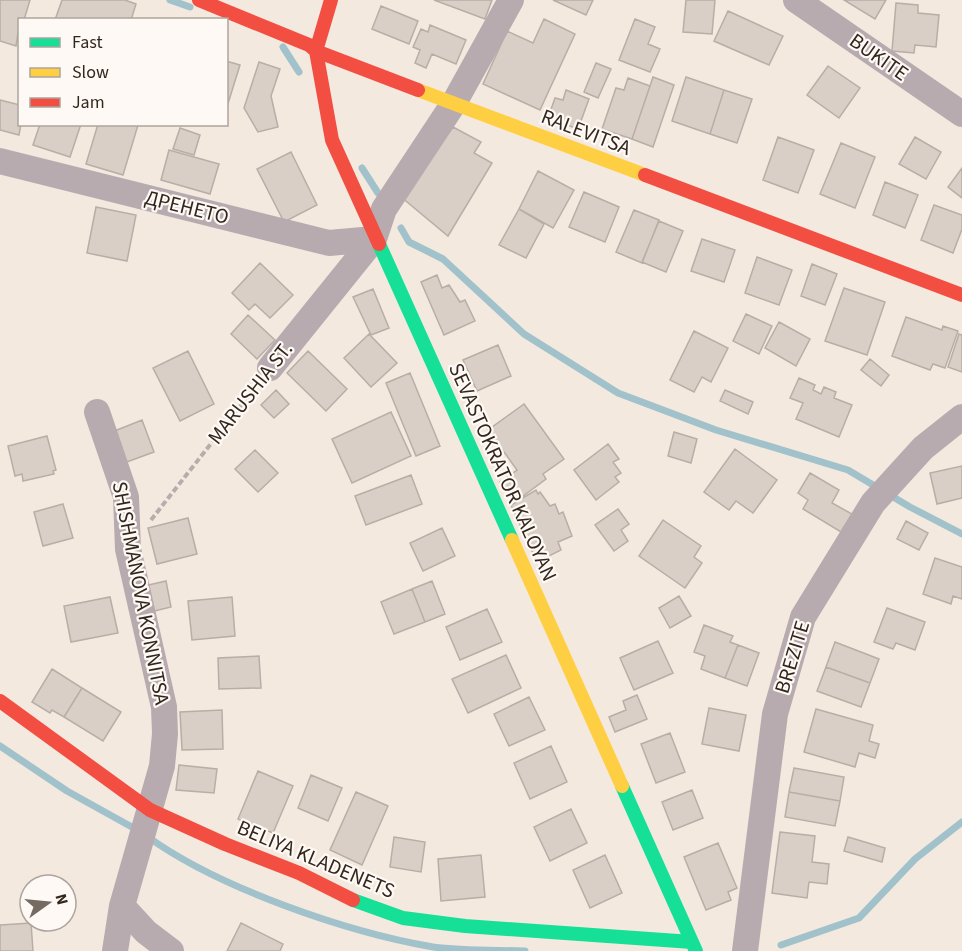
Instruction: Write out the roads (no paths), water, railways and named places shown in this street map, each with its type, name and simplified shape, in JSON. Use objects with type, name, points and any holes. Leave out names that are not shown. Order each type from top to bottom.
[{"type":"street","name":"RALEVITSA","points":[[199,0],[309,45],[316,51],[962,295]]},
{"type":"street","name":"SEVASTOKRATOR KALOYAN","points":[[332,0],[316,51],[332,140],[374,239],[694,947]]},
{"type":"street","points":[[374,239],[384,209],[454,103],[511,0]]},
{"type":"street","name":"BUKITE","points":[[796,0],[962,114]]},
{"type":"street","name":"ДРЕНЕТО","points":[[0,161],[329,243],[374,239]]},
{"type":"street","name":"MARUSHIA ST.","points":[[270,368],[374,239]]},
{"type":"street","name":"SHISHMANOVA KONNITSA","points":[[97,412],[126,497],[128,549],[164,707],[162,766],[122,906],[115,951]]},
{"type":"street","name":"BREZITE","points":[[745,951],[775,714],[803,617],[873,503],[890,481],[924,448],[962,417]]},
{"type":"street","name":"BELIYA KLADENETS","points":[[0,701],[150,810],[225,844],[299,873],[344,897],[404,918],[465,927],[694,947]]},
{"type":"street","points":[[122,906],[146,932],[171,951]]},
{"type":"waterway","points":[[170,0],[190,7]]},
{"type":"waterway","points":[[283,47],[299,72]]},
{"type":"waterway","points":[[362,168],[378,193]]},
{"type":"waterway","points":[[401,228],[409,242],[443,259],[524,334],[618,393],[716,430],[848,470],[910,507],[962,534]]},
{"type":"waterway","points":[[0,746],[67,791],[139,831]]},
{"type":"waterway","points":[[781,945],[859,918],[915,859],[962,822]]},
{"type":"waterway","points":[[148,837],[210,874],[246,890],[284,906],[362,931],[433,947],[525,951]]}]
